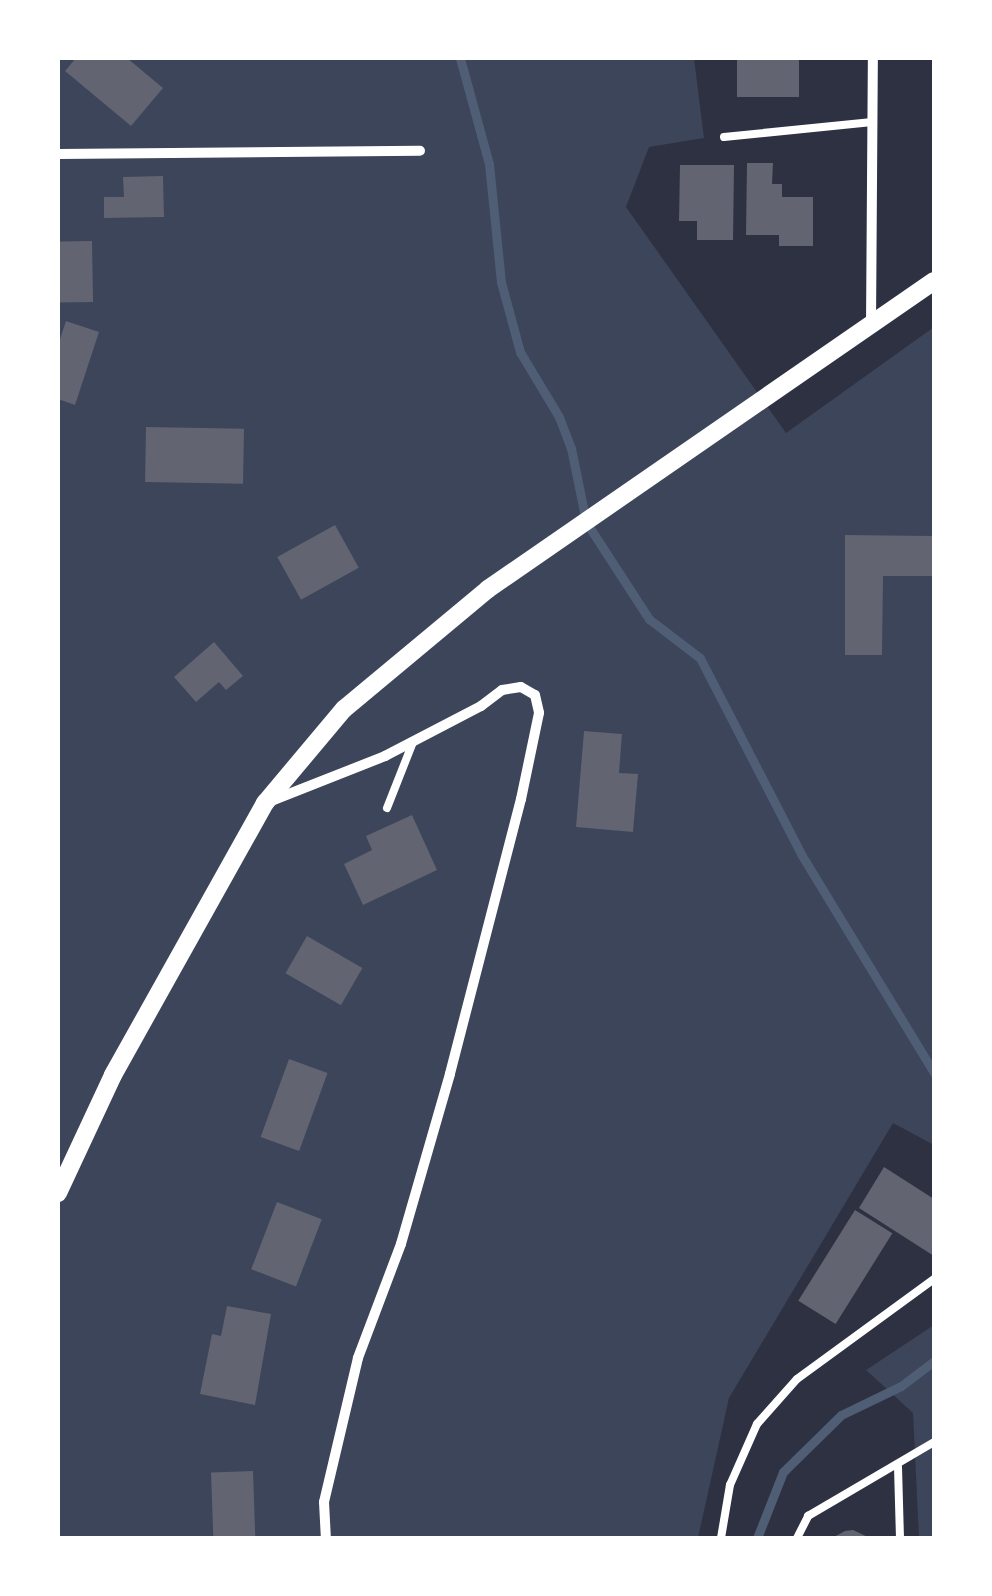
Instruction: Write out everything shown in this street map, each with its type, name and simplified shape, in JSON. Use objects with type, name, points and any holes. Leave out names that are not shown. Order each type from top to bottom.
[{"type":"street","points":[[871,326],[873,58]]},
{"type":"street","points":[[58,154],[420,150]]},
{"type":"street","points":[[58,1193],[113,1075],[266,803],[344,708],[488,588],[934,281]]},
{"type":"street","points":[[266,803],[413,742],[481,706],[502,690],[521,687],[535,695],[539,713],[521,799],[450,1074],[402,1244],[358,1358],[324,1502],[326,1538]]},
{"type":"lane","points":[[724,137],[872,122]]},
{"type":"lane","points":[[388,808],[413,742]]},
{"type":"lane","points":[[722,1538],[730,1485],[757,1424],[797,1379],[934,1279]]},
{"type":"lane","points":[[797,1538],[808,1516],[898,1467],[934,1442]]},
{"type":"lane","points":[[898,1467],[900,1538]]},
{"type":"shaded area","points":[[58,58],[694,58],[704,138],[649,147],[626,207],[786,433],[934,327],[934,1145],[893,1123],[729,1398],[698,1538],[58,1538]]},
{"type":"shaded area","points":[[934,1325],[934,1538],[919,1538],[913,1413],[866,1370]]},
{"type":"building","points":[[76,58],[127,58],[163,88],[131,126],[65,71]]},
{"type":"building","points":[[737,58],[799,58],[799,97],[737,97]]},
{"type":"building","points":[[747,163],[773,163],[772,184],[782,184],[782,197],[813,197],[813,246],[779,246],[779,235],[746,235]]},
{"type":"building","points":[[680,165],[734,165],[733,240],[697,240],[697,221],[679,221]]},
{"type":"building","points":[[163,176],[164,217],[104,218],[104,197],[124,197],[123,177]]},
{"type":"building","points":[[92,241],[93,302],[59,303],[58,242]]},
{"type":"building","points":[[66,321],[99,332],[75,405],[58,399],[58,345]]},
{"type":"building","points":[[146,427],[244,429],[243,484],[145,482]]},
{"type":"building","points":[[335,525],[359,568],[301,600],[277,557]]},
{"type":"building","points":[[845,535],[934,536],[934,576],[883,576],[882,655],[845,655]]},
{"type":"building","points":[[214,642],[243,676],[226,690],[219,682],[196,702],[174,677]]},
{"type":"building","points":[[584,731],[622,734],[619,773],[638,774],[633,832],[576,827]]},
{"type":"building","points":[[412,815],[437,870],[363,905],[344,864],[372,850],[366,836]]},
{"type":"building","points":[[307,936],[362,968],[341,1005],[286,973]]},
{"type":"building","points":[[289,1059],[328,1073],[299,1151],[261,1137]]},
{"type":"building","points":[[884,1167],[934,1199],[934,1256],[859,1208]]},
{"type":"building","points":[[277,1202],[322,1219],[296,1286],[251,1269]]},
{"type":"building","points":[[855,1210],[892,1233],[836,1324],[798,1301]]},
{"type":"building","points":[[227,1306],[271,1314],[255,1405],[200,1394],[212,1334],[221,1336]]},
{"type":"building","points":[[253,1471],[255,1538],[213,1538],[211,1472]]},
{"type":"building","points":[[853,1530],[870,1538],[832,1538],[845,1531]]},
{"type":"waterway","points":[[460,58],[489,164],[501,282],[520,352],[559,417],[571,448],[586,522],[649,619],[700,658],[801,854],[934,1073]]},
{"type":"waterway","points":[[757,1538],[783,1472],[841,1415],[901,1386],[934,1361]]}]
